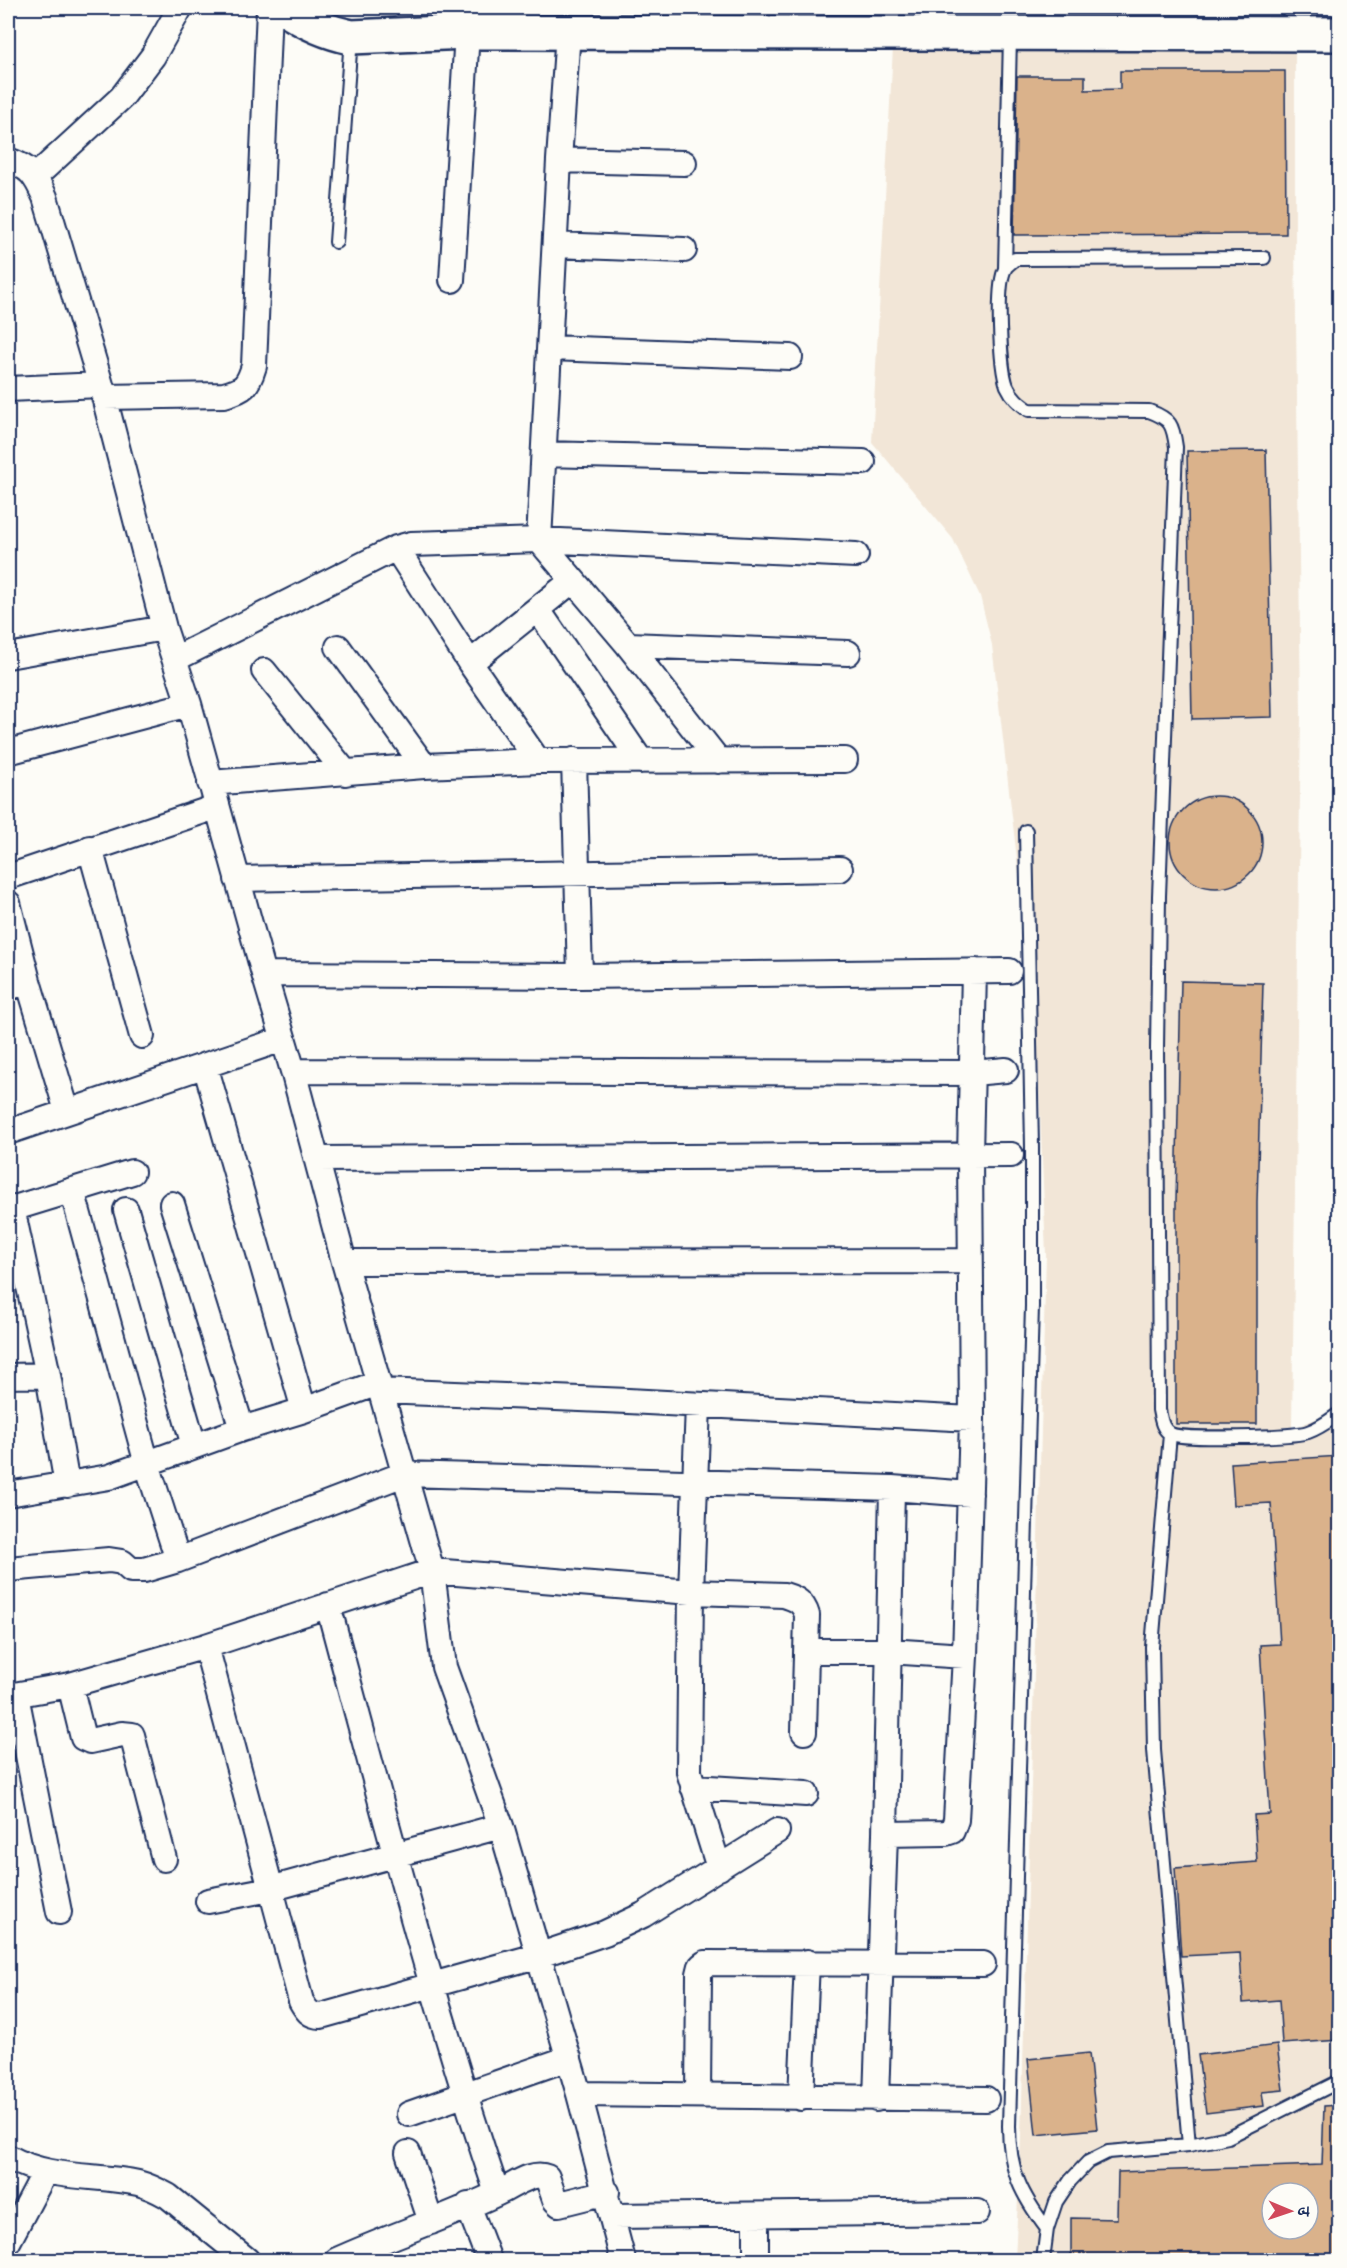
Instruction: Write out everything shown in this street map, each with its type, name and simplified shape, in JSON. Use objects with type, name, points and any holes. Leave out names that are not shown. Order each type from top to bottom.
[{"type":"street","points":[[36,176],[122,97],[153,56],[180,8]]},
{"type":"street","points":[[8,389],[224,395],[240,391],[249,381],[254,366],[269,8]]},
{"type":"street","points":[[284,8],[318,27],[351,37],[467,32],[1340,34]]},
{"type":"street","points":[[452,280],[467,32]]},
{"type":"street","points":[[568,32],[539,540],[628,645],[719,761]]},
{"type":"street","points":[[8,160],[21,165],[36,176],[45,197],[102,391],[164,628],[189,704],[432,1571],[444,1667],[501,1826],[540,1955],[607,2192],[623,2260]]},
{"type":"street","points":[[559,160],[684,163]]},
{"type":"street","points":[[555,245],[684,250]]},
{"type":"street","points":[[550,348],[790,357]]},
{"type":"street","points":[[544,454],[863,462]]},
{"type":"street","points":[[175,659],[396,548],[425,542],[539,540],[856,555]]},
{"type":"street","points":[[396,548],[470,663],[538,762]]},
{"type":"street","points":[[470,663],[572,581]]},
{"type":"street","points":[[538,610],[641,761]]},
{"type":"street","points":[[8,656],[164,628]]},
{"type":"street","points":[[628,645],[848,653]]},
{"type":"street","points":[[338,647],[424,766]]},
{"type":"street","points":[[264,671],[346,773]]},
{"type":"street","points":[[8,752],[189,704]]},
{"type":"street","points":[[574,760],[579,976]]},
{"type":"street","points":[[210,783],[424,766],[574,760],[844,760]]},
{"type":"street","points":[[8,877],[216,807]]},
{"type":"street","points":[[90,848],[142,1036]]},
{"type":"street","points":[[237,879],[840,869]]},
{"type":"street","points":[[8,903],[18,985],[67,1111]]},
{"type":"street","points":[[885,1834],[946,1833],[952,1831],[955,1826],[965,1656],[972,1419],[970,1156],[974,971]]},
{"type":"street","points":[[264,974],[579,976],[1009,971]]},
{"type":"street","points":[[8,1131],[283,1039]]},
{"type":"street","points":[[205,1065],[304,1410]]},
{"type":"street","points":[[293,1071],[973,1073],[1006,1070]]},
{"type":"street","points":[[318,1159],[1011,1155]]},
{"type":"street","points":[[67,1485],[48,1375],[10,1209],[132,1172]]},
{"type":"street","points":[[72,1190],[147,1464],[178,1560]]},
{"type":"street","points":[[172,1204],[242,1429]]},
{"type":"street","points":[[126,1210],[194,1446]]},
{"type":"street","points":[[344,1262],[970,1261]]},
{"type":"street","points":[[8,1376],[48,1375]]},
{"type":"street","points":[[8,1494],[109,1477],[242,1429],[380,1387],[972,1419]]},
{"type":"street","points":[[698,1405],[691,1592],[689,1772],[719,1868]]},
{"type":"street","points":[[8,1569],[109,1560],[122,1562],[131,1570],[138,1570],[178,1560],[404,1474],[892,1488],[970,1494]]},
{"type":"street","points":[[876,2099],[882,1962],[892,1488]]},
{"type":"street","points":[[58,1912],[12,1695],[70,1686],[206,1646],[432,1571],[691,1592],[784,1595],[796,1599],[804,1605],[807,1615],[804,1732]]},
{"type":"street","points":[[328,1605],[432,1985],[497,2193]]},
{"type":"street","points":[[206,1646],[301,2001],[307,2012],[314,2016],[540,1955],[625,1924],[777,1831]]},
{"type":"street","points":[[807,1651],[888,1651],[965,1656]]},
{"type":"street","points":[[70,1686],[83,1738],[90,1742],[122,1734],[132,1735],[164,1859]]},
{"type":"street","points":[[693,1787],[806,1794]]},
{"type":"street","points":[[208,1901],[270,1889],[501,1826]]},
{"type":"street","points":[[698,2095],[700,1966],[713,1962],[983,1964]]},
{"type":"street","points":[[801,2098],[807,1962]]},
{"type":"street","points":[[409,2114],[569,2058]]},
{"type":"street","points":[[579,2094],[986,2099]]},
{"type":"street","points":[[408,2153],[431,2222]]},
{"type":"street","points":[[8,2157],[45,2172],[139,2183],[154,2189],[168,2196],[247,2260]]},
{"type":"street","points":[[8,2242],[45,2172]]},
{"type":"street","points":[[337,2260],[379,2252],[431,2222],[533,2175],[542,2174],[547,2177],[555,2200],[559,2204],[607,2192]]},
{"type":"street","points":[[468,2205],[489,2260]]},
{"type":"street","points":[[612,2216],[978,2212]]},
{"type":"street","points":[[756,2215],[756,2260]]},
{"type":"lane","points":[[1010,34],[1005,269],[1000,293],[1003,367],[1007,386],[1016,400],[1029,410],[1149,411],[1165,417],[1173,429],[1176,447],[1159,896],[1157,1049],[1159,1410],[1163,1426],[1170,1434],[1187,1437],[1290,1436],[1324,1425],[1340,1413]]},
{"type":"lane","points":[[336,242],[351,37]]},
{"type":"lane","points":[[1005,269],[1015,259],[1264,258]]},
{"type":"lane","points":[[1026,831],[1032,1147],[1032,1306],[1009,2147],[1016,2178],[1023,2195],[1047,2229]]},
{"type":"lane","points":[[1170,1434],[1155,1598],[1152,1690],[1154,1750],[1190,2145]]},
{"type":"lane","points":[[1043,2260],[1047,2229],[1056,2202],[1070,2181],[1088,2162],[1108,2152],[1190,2145],[1228,2137],[1340,2081]]},
{"type":"shaded area","points":[[1295,45],[1301,712],[1292,1429],[1325,1415],[1339,1401],[1339,2260],[1015,2260],[1021,2136],[1046,1255],[1034,963],[1019,876],[992,645],[980,596],[953,539],[872,442],[893,47]]},
{"type":"building","points":[[1120,71],[1285,71],[1286,234],[1014,235],[1017,76],[1085,76],[1085,90],[1120,89]]},
{"type":"building","points":[[1266,450],[1272,717],[1192,719],[1187,451]]},
{"type":"building","points":[[1216,796],[1233,800],[1248,810],[1258,825],[1262,842],[1258,859],[1248,874],[1233,884],[1216,888],[1199,884],[1184,874],[1174,859],[1170,842],[1174,825],[1184,810],[1199,800]]},
{"type":"building","points":[[1181,981],[1263,983],[1257,1202],[1257,1424],[1176,1424],[1176,1201]]},
{"type":"building","points":[[1340,1456],[1340,2040],[1282,2044],[1279,2000],[1243,2003],[1240,1953],[1181,1956],[1175,1868],[1257,1862],[1254,1815],[1270,1814],[1260,1645],[1280,1644],[1271,1503],[1234,1505],[1231,1463]]},
{"type":"building","points":[[1277,2045],[1283,2090],[1262,2092],[1264,2106],[1206,2113],[1198,2055]]},
{"type":"building","points":[[1089,2053],[1097,2129],[1036,2135],[1028,2059]]},
{"type":"building","points":[[1340,2105],[1340,2260],[1071,2260],[1071,2218],[1117,2219],[1118,2172],[1322,2165],[1324,2106]]}]
